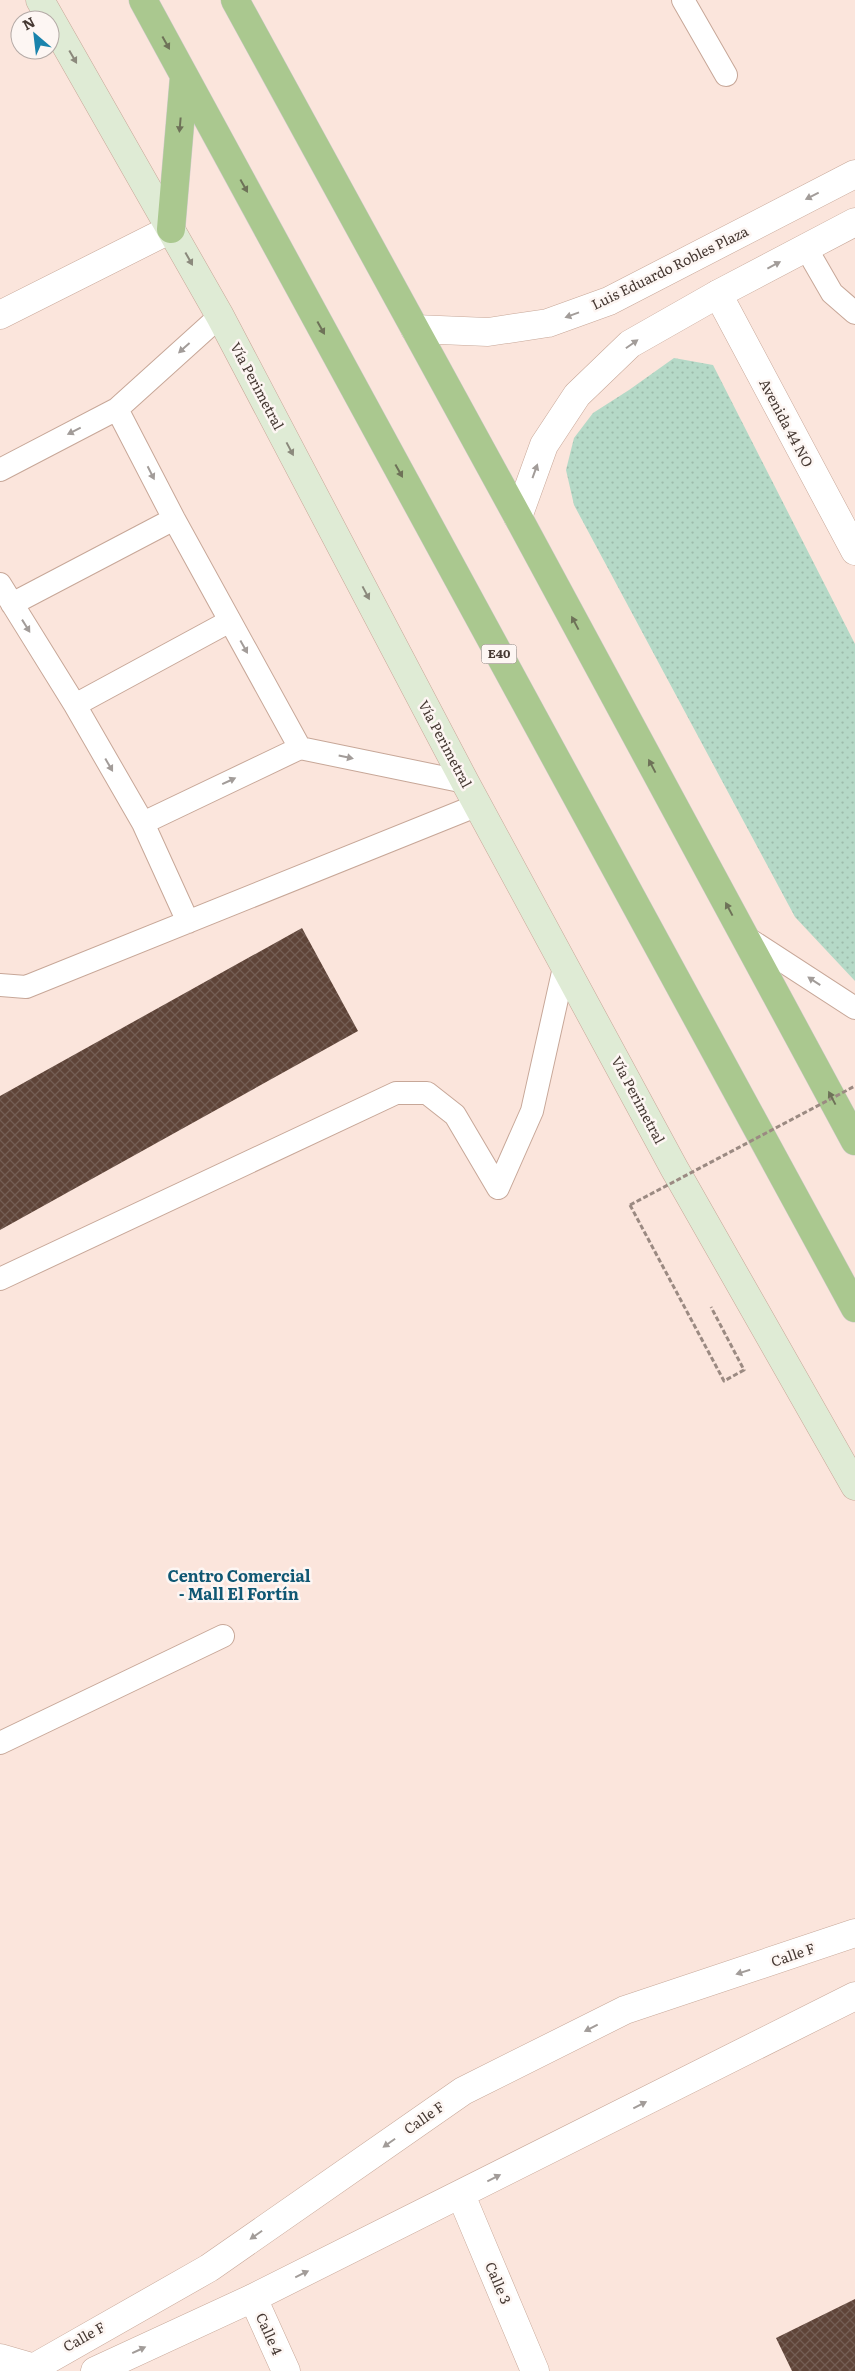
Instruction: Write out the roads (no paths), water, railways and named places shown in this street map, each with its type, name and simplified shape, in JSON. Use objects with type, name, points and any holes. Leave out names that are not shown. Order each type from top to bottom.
[{"type":"highway","name":"E40","points":[[143,0],[855,1308]]},
{"type":"highway","points":[[235,0],[518,517],[855,1141]]},
{"type":"highway","points":[[172,229],[184,77]]},
{"type":"main road","name":"Vía Perimetral","points":[[40,0],[220,316],[471,793],[565,963],[674,1168],[855,1486]]},
{"type":"street","name":"Luis Eduardo Robles Plaza","points":[[415,329],[488,332],[548,323],[609,301],[855,174]]},
{"type":"street","points":[[518,517],[544,445],[577,395],[630,344],[718,294],[855,222]]},
{"type":"street","points":[[0,315],[172,229]]},
{"type":"street","name":"Avenida 44 NO","points":[[718,294],[855,551]]},
{"type":"street","name":"Calle F","points":[[31,2370],[209,2268],[463,2092],[624,2010],[855,1933]]},
{"type":"street","points":[[95,2371],[253,2298],[855,1996]]},
{"type":"street","name":"Calle 3","points":[[461,2195],[535,2371]]},
{"type":"street","name":"Calle 4","points":[[253,2298],[286,2371]]},
{"type":"street","points":[[0,2358],[31,2370]]},
{"type":"lane","points":[[683,0],[726,75]]},
{"type":"lane","points":[[806,248],[832,293],[855,313]]},
{"type":"lane","points":[[0,470],[117,409],[220,316]]},
{"type":"lane","points":[[117,409],[174,519],[300,748]]},
{"type":"lane","points":[[12,604],[174,519]]},
{"type":"lane","points":[[0,584],[75,705],[143,823],[188,922]]},
{"type":"lane","points":[[75,705],[230,621]]},
{"type":"lane","points":[[143,823],[300,748],[471,793]]},
{"type":"lane","points":[[0,985],[26,986],[188,922],[471,793]]},
{"type":"lane","points":[[744,936],[855,1008]]},
{"type":"lane","points":[[0,1279],[396,1093],[427,1093],[456,1115],[498,1188],[532,1111],[565,963]]},
{"type":"lane","points":[[0,1743],[223,1636]]},
{"type":"district","name":"Centro Comercial - Mall El Fortín","points":[[239,1585]]}]
